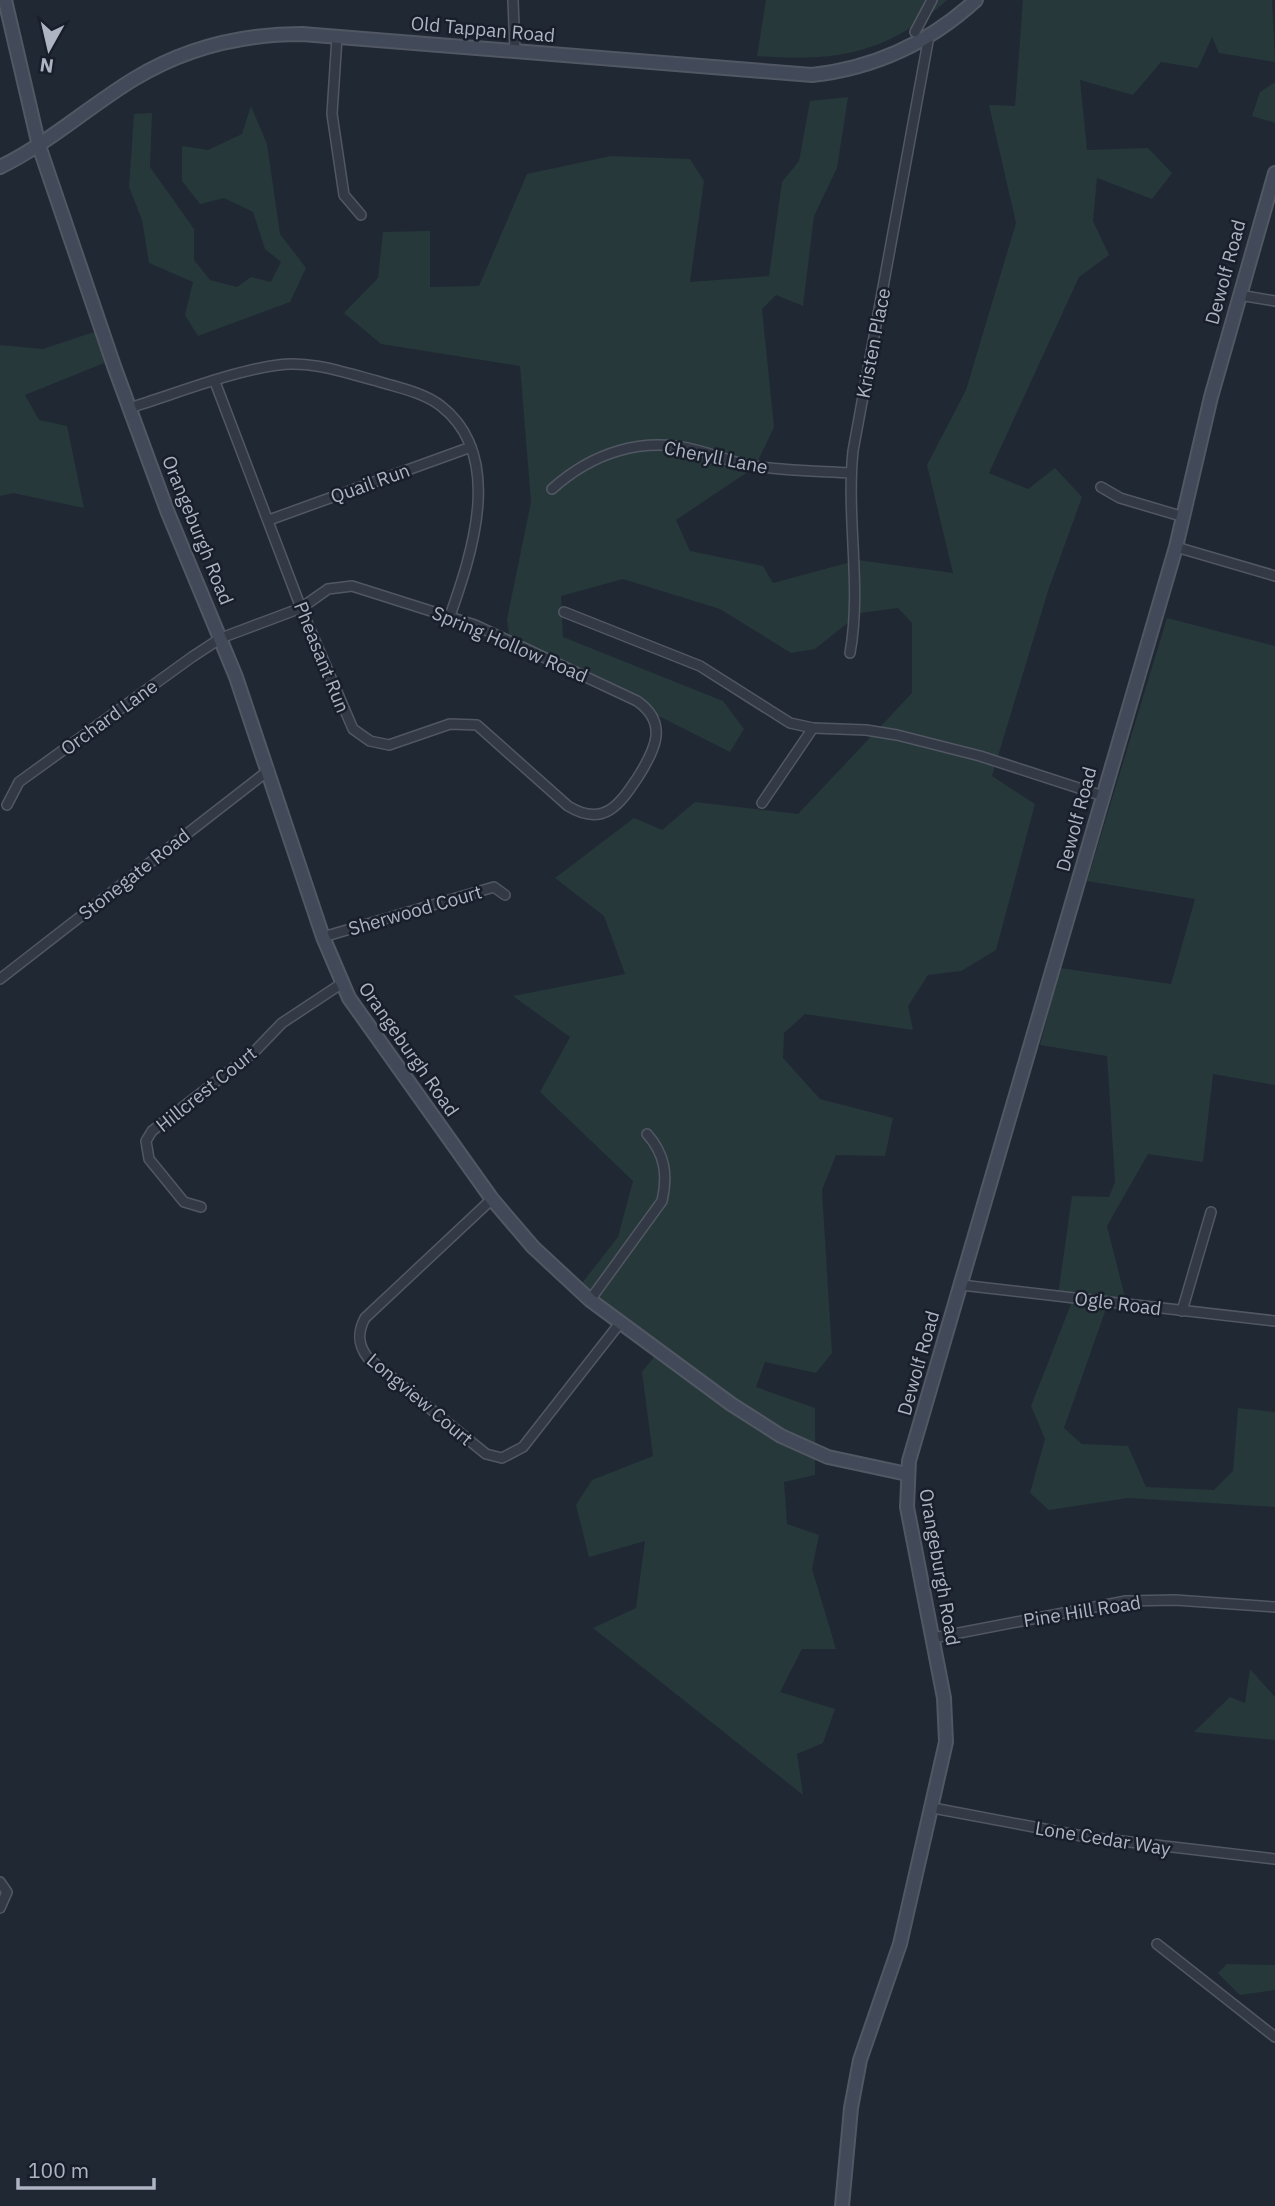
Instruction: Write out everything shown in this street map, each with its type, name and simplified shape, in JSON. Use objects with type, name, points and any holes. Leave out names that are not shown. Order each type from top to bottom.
[{"type":"main road","name":"Orangeburgh Road","points":[[5,0],[39,146],[129,408],[168,513],[221,638],[269,770],[323,937],[341,984],[363,1020],[492,1199],[533,1247],[590,1300],[730,1404],[781,1436],[828,1457],[907,1474],[907,1507],[946,1720],[943,1764],[901,1944],[860,2060],[851,2108],[842,2206]]},
{"type":"main road","name":"Old Tappan Road","points":[[0,167],[39,146],[134,79],[182,55],[222,43],[260,36],[337,37],[812,75],[881,60],[953,22],[976,0]]},
{"type":"main road","name":"Dewolf Road","points":[[907,1474],[1176,547],[1239,295],[1275,173]]},
{"type":"street","points":[[513,0],[515,51]]},
{"type":"street","points":[[915,32],[932,0]]},
{"type":"street","name":"Kristen Place","points":[[850,653],[855,627],[851,473],[929,36]]},
{"type":"street","points":[[337,37],[332,114],[344,195],[361,215]]},
{"type":"street","points":[[1239,295],[1275,301]]},
{"type":"street","points":[[129,408],[281,364],[353,374],[430,399],[452,417],[471,447],[478,478],[474,534],[450,616]]},
{"type":"street","name":"Pheasant Run","points":[[215,382],[301,608],[348,720],[370,741],[398,744],[450,724],[477,725],[486,730],[568,806],[587,814],[596,815],[614,808],[637,778]]},
{"type":"street","name":"Cheryll Lane","points":[[552,489],[585,463],[612,452],[641,445],[680,446],[763,468],[851,473]]},
{"type":"street","name":"Quail Run","points":[[269,520],[471,447]]},
{"type":"street","points":[[1101,487],[1120,498],[1184,517]]},
{"type":"street","points":[[1176,547],[1275,576]]},
{"type":"street","name":"Spring Hollow Road","points":[[221,638],[301,608],[328,589],[352,586],[450,616],[645,706],[656,722],[657,742],[637,778]]},
{"type":"street","points":[[564,611],[700,666],[790,723],[813,729],[866,730],[897,735],[981,756],[1103,796]]},
{"type":"street","name":"Orchard Lane","points":[[7,805],[19,782],[221,638]]},
{"type":"street","points":[[762,803],[813,729]]},
{"type":"street","name":"Stonegate Road","points":[[0,979],[269,770]]},
{"type":"street","name":"Sherwood Court","points":[[323,937],[494,887],[505,895]]},
{"type":"street","name":"Hillcrest Court","points":[[201,1207],[184,1202],[149,1159],[146,1140],[152,1131],[254,1052],[282,1023],[341,984]]},
{"type":"street","points":[[590,1300],[663,1201],[667,1181],[660,1149],[647,1134]]},
{"type":"street","name":"Longview Court","points":[[492,1199],[365,1318],[360,1326],[359,1343],[368,1358],[486,1454],[502,1458],[523,1447],[620,1323]]},
{"type":"street","points":[[1182,1311],[1211,1212]]},
{"type":"street","name":"Ogle Road","points":[[961,1285],[1275,1321]]},
{"type":"street","name":"Pine Hill Road","points":[[933,1638],[1126,1601],[1175,1600],[1275,1607]]},
{"type":"street","name":"Lone Cedar Way","points":[[933,1808],[1090,1838],[1275,1859]]},
{"type":"street","points":[[0,1881],[8,1892],[0,1908]]},
{"type":"street","points":[[1157,1944],[1275,2036]]},
{"type":"shaded area","points":[[766,0],[947,0],[925,18],[881,43],[836,55],[785,58],[757,56]]},
{"type":"shaded area","points":[[1023,0],[1272,0],[1275,62],[1219,53],[1212,37],[1198,68],[1161,62],[1133,95],[1080,80],[1087,150],[1148,148],[1172,173],[1152,199],[1097,178],[1093,221],[1109,255],[1079,277],[989,473],[1028,489],[1055,468],[1082,497],[1048,591],[992,776],[1035,804],[996,950],[961,971],[928,975],[908,1006],[913,1030],[805,1014],[784,1033],[783,1058],[820,1099],[893,1118],[885,1156],[836,1155],[822,1190],[832,1353],[816,1373],[765,1362],[756,1387],[815,1408],[815,1475],[784,1482],[787,1524],[819,1535],[812,1569],[836,1649],[802,1649],[780,1692],[835,1709],[823,1743],[797,1754],[803,1795],[593,1628],[636,1608],[645,1541],[589,1557],[576,1505],[592,1480],[653,1456],[642,1372],[658,1352],[579,1287],[618,1237],[633,1181],[540,1092],[570,1037],[513,996],[625,974],[604,916],[555,878],[634,818],[662,830],[695,802],[798,814],[912,693],[912,623],[898,608],[860,613],[815,649],[791,653],[720,609],[623,579],[561,596],[563,637],[723,701],[744,729],[730,752],[510,641],[507,619],[531,502],[520,366],[381,344],[344,313],[378,278],[383,232],[430,231],[430,287],[479,286],[527,174],[611,156],[690,159],[704,181],[690,282],[769,276],[782,182],[799,161],[810,101],[848,97],[837,168],[814,216],[803,306],[776,295],[762,309],[774,427],[755,467],[676,520],[690,551],[763,566],[773,583],[858,560],[953,573],[927,465],[966,390],[1016,223],[989,105],[1015,106]]},
{"type":"shaded area","points":[[1275,82],[1275,123],[1252,116],[1260,92]]},
{"type":"shaded area","points":[[251,106],[267,144],[280,234],[306,268],[290,302],[198,336],[185,315],[193,282],[149,263],[142,220],[129,187],[134,114],[152,113],[150,167],[194,229],[194,260],[210,280],[237,287],[251,277],[271,282],[281,262],[265,249],[253,212],[224,198],[200,204],[182,181],[182,146],[208,150],[242,134]]},
{"type":"shaded area","points":[[103,329],[114,359],[25,395],[39,420],[67,426],[84,508],[13,493],[0,496],[0,345],[43,349]]},
{"type":"shaded area","points":[[1167,618],[1275,646],[1275,1085],[1213,1074],[1203,1162],[1148,1154],[1107,1226],[1128,1309],[1107,1306],[1064,1428],[1082,1444],[1128,1446],[1146,1487],[1214,1490],[1233,1471],[1238,1408],[1275,1412],[1275,1507],[1128,1498],[1049,1510],[1030,1493],[1045,1439],[1031,1406],[1071,1304],[1057,1302],[1072,1196],[1109,1197],[1115,1182],[1107,1056],[1040,1045],[1060,968],[1171,984],[1195,899],[1087,881]]},
{"type":"shaded area","points":[[1250,1669],[1275,1697],[1275,1740],[1194,1732],[1230,1697],[1245,1703]]},
{"type":"shaded area","points":[[1227,1964],[1275,1965],[1275,1990],[1240,1995],[1218,1973]]}]
